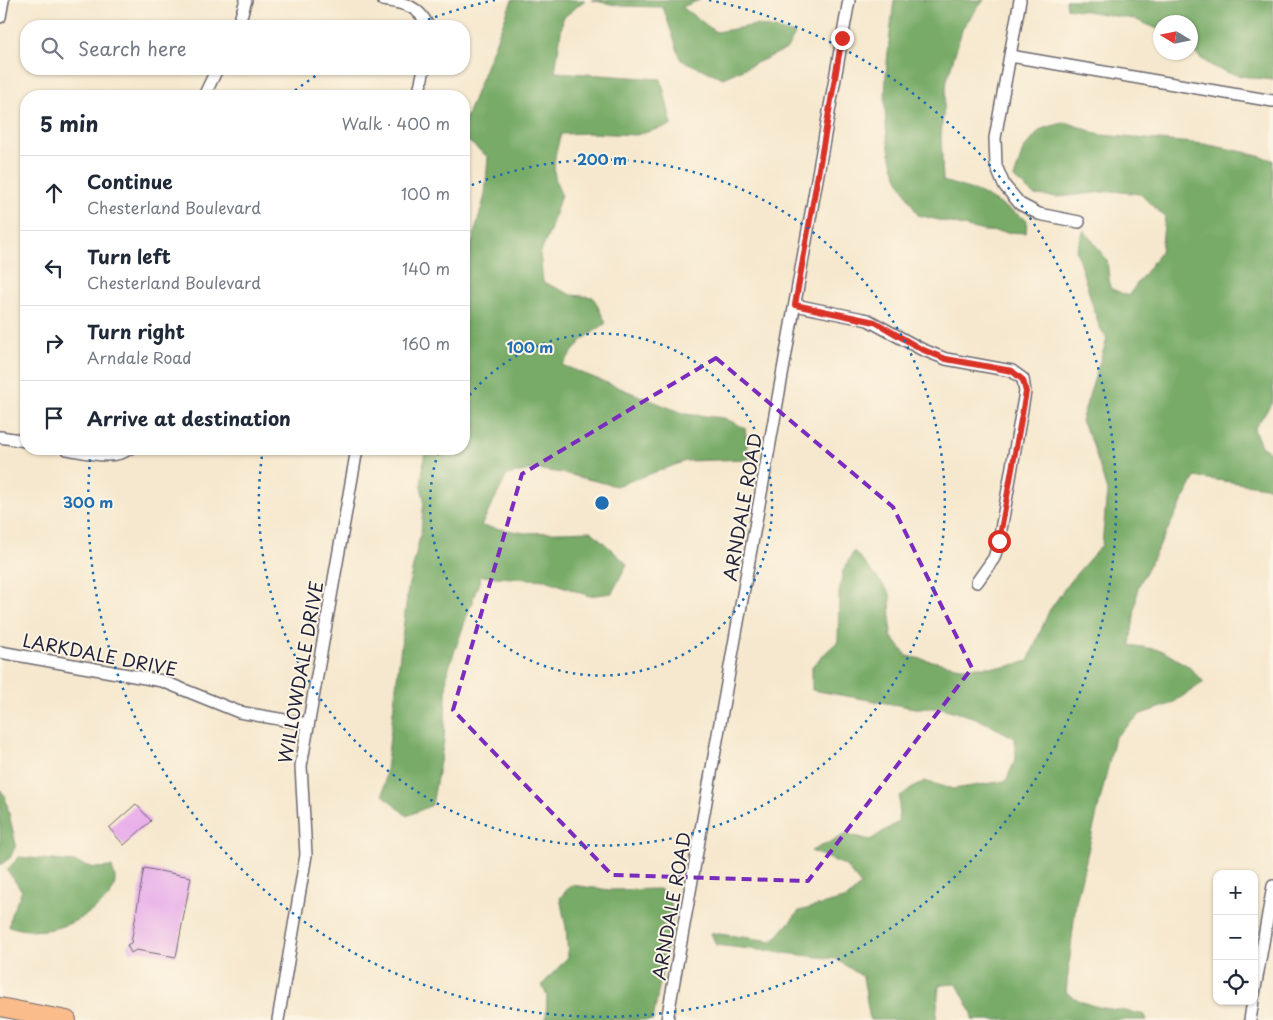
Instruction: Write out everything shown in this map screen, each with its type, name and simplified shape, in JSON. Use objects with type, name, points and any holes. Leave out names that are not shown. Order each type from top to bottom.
[{"type":"main road","points":[[0,1008],[67,1020]]},
{"type":"street","points":[[0,17],[3,0]]},
{"type":"street","points":[[240,20],[246,0]]},
{"type":"street","points":[[383,0],[405,3],[422,15],[425,20]]},
{"type":"street","name":"ARNDALE ROAD","points":[[668,1020],[849,0]]},
{"type":"street","points":[[1020,0],[994,148],[999,175],[1009,192],[1028,209],[1039,214],[1080,222]]},
{"type":"street","points":[[1010,56],[1273,102]]},
{"type":"street","points":[[207,90],[214,75]]},
{"type":"street","points":[[419,90],[423,75]]},
{"type":"street","points":[[795,305],[868,320],[936,356],[1012,371],[1023,380],[1026,392],[999,541],[994,558],[977,582]]},
{"type":"street","points":[[0,437],[20,441]]},
{"type":"street","name":"WILLOWDALE DRIVE","points":[[278,1020],[306,855],[307,833],[301,781],[308,724],[356,455]]},
{"type":"street","name":"LARKDALE DRIVE","points":[[0,652],[162,681],[239,712],[308,724]]},
{"type":"street","points":[[1258,971],[1273,886]]},
{"type":"street","points":[[1250,1020],[1252,1005]]},
{"type":"highlighted area","points":[[716,358],[893,507],[972,668],[808,881],[612,875],[453,710],[522,474]]},
{"type":"green space","points":[[512,0],[585,0],[563,18],[555,72],[661,79],[672,125],[636,135],[561,134],[556,151],[554,171],[561,194],[550,231],[540,254],[543,282],[572,295],[593,297],[606,323],[582,340],[562,365],[685,414],[724,418],[745,428],[749,459],[686,461],[616,486],[563,473],[534,469],[507,475],[481,526],[525,533],[591,531],[627,564],[612,593],[589,596],[546,580],[481,576],[447,673],[444,740],[432,805],[407,816],[383,795],[408,588],[421,532],[424,499],[421,487],[424,455],[470,455],[470,250],[485,195],[488,157],[470,143],[470,108]]},
{"type":"green space","points":[[591,0],[700,0],[682,7],[716,32],[757,25],[795,34],[787,49],[723,78],[681,60],[663,7],[621,6]]},
{"type":"green space","points":[[894,0],[984,0],[963,27],[947,80],[941,135],[943,181],[979,192],[1027,220],[1026,233],[984,231],[918,215],[895,171],[886,130],[886,86]]},
{"type":"green space","points":[[1066,0],[1273,0],[1273,80],[1228,73],[1200,58],[1198,56],[1198,15],[1153,15],[1153,27],[1134,19],[1067,8]]},
{"type":"green space","points":[[1066,122],[1101,135],[1204,144],[1273,160],[1273,402],[1254,429],[1261,446],[1273,454],[1273,488],[1195,477],[1138,587],[1130,645],[1161,650],[1188,666],[1204,682],[1171,704],[1141,714],[1115,737],[1076,902],[1066,992],[1085,1003],[1145,1015],[1147,1020],[972,1020],[972,1013],[957,984],[939,985],[936,1020],[870,1020],[863,977],[836,959],[716,945],[711,933],[773,941],[799,911],[847,898],[861,885],[845,865],[811,851],[847,834],[870,840],[898,822],[900,796],[924,781],[953,789],[1006,781],[1016,758],[1015,738],[976,718],[942,708],[915,708],[812,690],[812,666],[838,641],[839,593],[843,571],[854,551],[890,593],[891,636],[907,656],[961,667],[1005,667],[1028,661],[1049,611],[1070,581],[1102,545],[1107,491],[1092,442],[1081,421],[1107,339],[1099,326],[1076,250],[1084,230],[1107,260],[1110,288],[1128,296],[1161,251],[1165,217],[1140,194],[1112,191],[1059,197],[1034,195],[1014,178],[1023,150],[1041,129]]},
{"type":"green space","points":[[0,789],[5,796],[16,845],[10,858],[0,865]]},
{"type":"green space","points":[[19,857],[73,862],[95,868],[112,867],[115,879],[113,890],[109,897],[87,914],[66,925],[44,930],[21,929],[9,926],[11,914],[22,891],[7,870]]},
{"type":"green space","points":[[571,885],[610,890],[660,889],[671,897],[672,917],[653,1020],[546,1020],[547,996],[542,985],[568,957],[566,927],[560,898]]},
{"type":"building","points":[[136,804],[151,821],[124,845],[109,828]]},
{"type":"building","points":[[144,868],[191,877],[176,957],[136,950],[131,953],[127,945],[131,943]]},
{"type":"route","points":[[842,38],[795,305],[875,322],[936,356],[1012,371],[1018,374],[1023,380],[1026,392],[999,541]]}]
